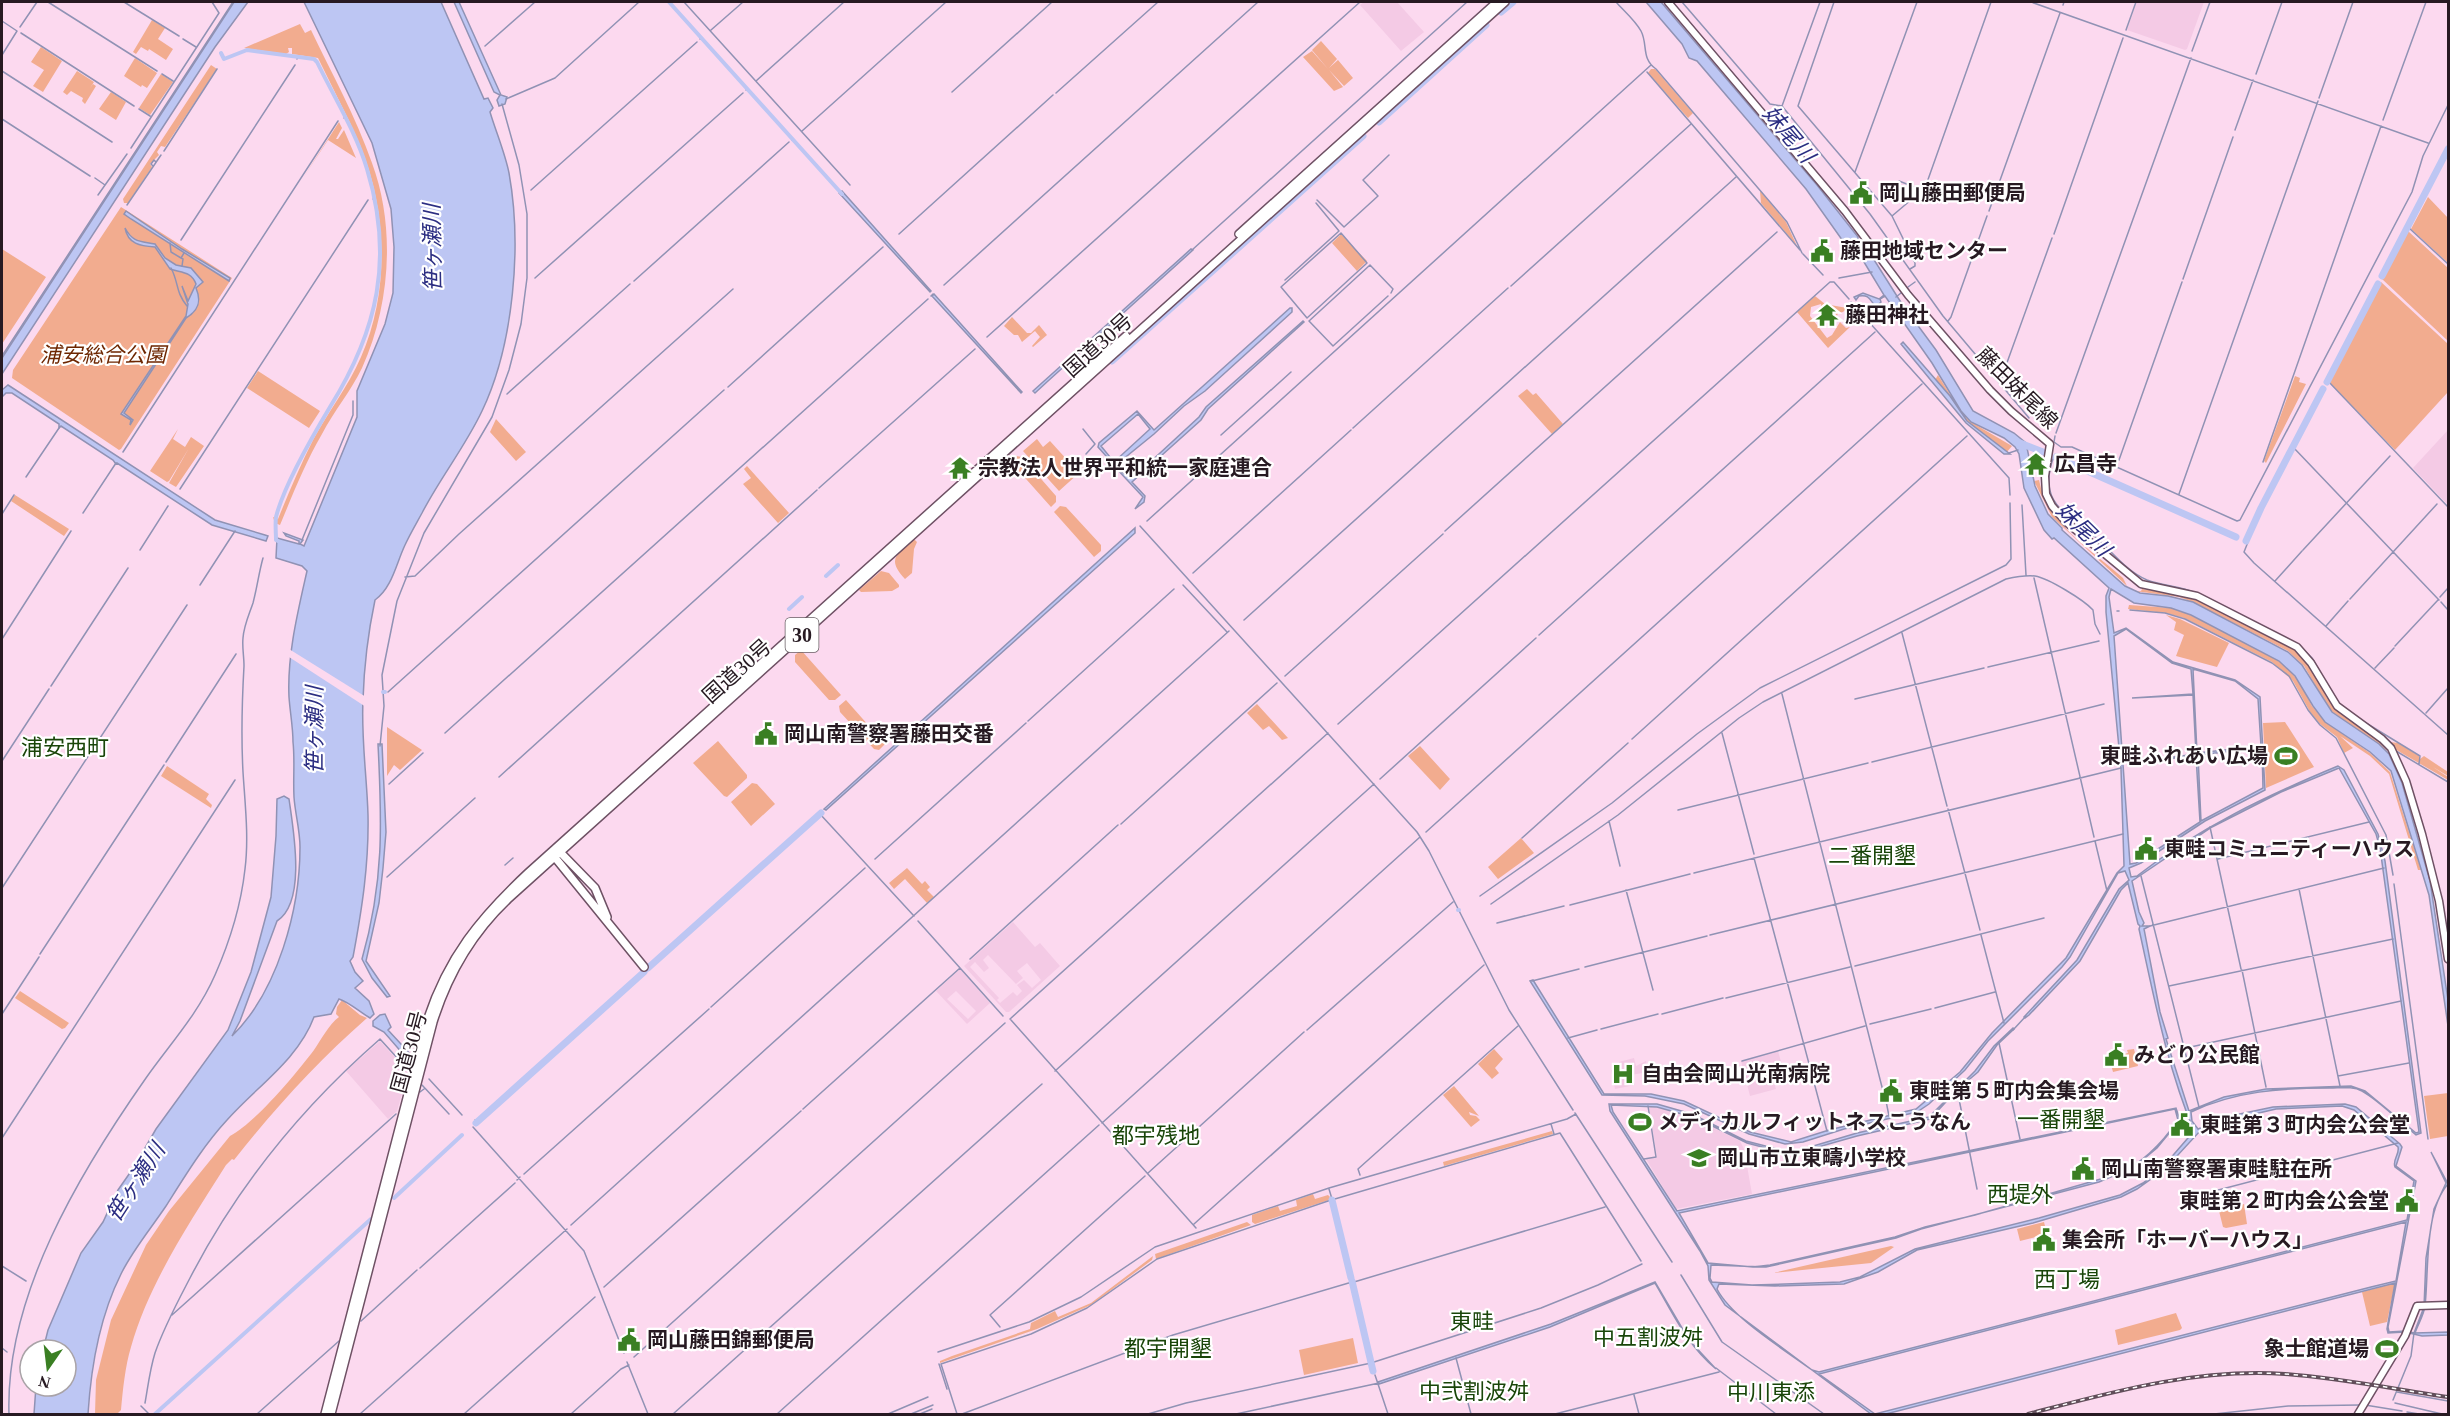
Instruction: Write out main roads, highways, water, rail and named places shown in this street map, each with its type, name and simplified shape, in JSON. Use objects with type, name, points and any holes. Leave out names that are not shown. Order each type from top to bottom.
[{"type":"highway","name":"国道30号","points":[[331,1414],[425,1049],[441,997],[459,958],[481,927],[555,853],[1497,2]]},
{"type":"highway","name":"国道30号","points":[[325,1414],[436,996],[456,955],[478,924],[505,895],[555,853],[1505,2]]},
{"type":"highway","points":[[555,853],[595,888],[614,929]]},
{"type":"highway","points":[[555,853],[644,967]]},
{"type":"main road","name":"藤田妹尾線","points":[[1668,2],[1845,211],[1908,295],[1990,390],[2050,444],[2045,485],[2049,500],[2060,516],[2141,584],[2197,596],[2297,648],[2312,663],[2337,706],[2387,743],[2402,771],[2415,812],[2439,901],[2448,959]]},
{"type":"main road","points":[[2358,1414],[2407,1332],[2417,1306],[2448,1305]]},
{"type":"water","points":[[234,2],[248,2],[215,47],[2,374],[2,358]]},
{"type":"water","name":"笹ヶ瀬川","points":[[304,2],[441,2],[484,99],[488,98],[493,108],[490,112],[509,173],[513,201],[515,262],[508,325],[502,356],[493,384],[468,437],[413,529],[390,582],[375,600],[368,637],[363,715],[368,815],[367,851],[359,921],[353,957],[350,961],[355,972],[363,981],[355,988],[369,1001],[374,1014],[370,1018],[339,999],[331,1014],[314,1017],[298,1047],[210,1140],[126,1265],[113,1291],[97,1343],[88,1414],[34,1414],[35,1398],[78,1398],[78,1338],[46,1338],[48,1330],[81,1253],[103,1222],[118,1190],[156,1129],[228,1030],[251,972],[271,897],[277,799],[284,796],[289,799],[295,845],[295,882],[292,898],[286,911],[277,921],[240,1021],[232,1036],[248,1018],[274,973],[291,922],[299,871],[300,847],[294,797],[294,749],[289,681],[294,633],[307,571],[302,566],[276,558],[277,538],[299,544],[299,541],[284,533],[303,540],[300,544],[304,546],[357,417],[357,391],[385,324],[393,293],[394,247],[391,209],[372,143]]},
{"type":"water","points":[[454,2],[459,2],[501,95],[507,97],[505,104],[499,106],[497,100],[500,95],[494,92]]},
{"type":"water","points":[[1646,2],[1661,2],[1817,185],[1871,255],[1902,304],[1936,350],[1973,411],[2014,433],[2026,443],[2035,486],[2048,514],[2062,530],[2125,586],[2140,593],[2193,602],[2288,652],[2302,665],[2332,712],[2379,744],[2389,754],[2402,783],[2430,881],[2448,1000],[2448,1026],[2429,895],[2391,771],[2370,752],[2325,722],[2295,676],[2279,661],[2191,615],[2171,608],[2134,603],[2111,589],[2109,597],[2114,633],[2126,628],[2173,662],[2235,680],[2260,697],[2265,790],[2205,821],[2141,863],[2129,868],[2131,877],[2137,876],[2184,843],[2234,814],[2286,789],[2338,766],[2344,770],[2378,834],[2385,861],[2421,1133],[2416,1135],[2369,1095],[2355,1088],[2277,1090],[2242,1095],[2191,1112],[2192,1121],[2198,1129],[2235,1115],[2273,1107],[2345,1104],[2356,1107],[2400,1144],[2402,1147],[2396,1166],[2416,1181],[2388,1327],[2389,1332],[2405,1331],[2414,1333],[2424,1307],[2426,1258],[2431,1229],[2425,1306],[2415,1333],[2448,1332],[2448,1335],[2422,1336],[2405,1332],[2388,1333],[2387,1329],[2395,1283],[1886,1414],[1875,1414],[1871,1414],[1812,1370],[1819,1372],[2407,1220],[2414,1181],[2395,1167],[2398,1147],[2354,1110],[2342,1106],[2276,1109],[2220,1122],[2200,1131],[2165,1169],[2137,1189],[2121,1197],[2033,1223],[1917,1250],[1878,1272],[1844,1284],[1775,1286],[1719,1284],[1717,1289],[1724,1300],[1740,1316],[1725,1305],[1709,1280],[1708,1266],[1700,1251],[1610,1111],[1609,1104],[1657,1104],[1692,1114],[1746,1141],[1781,1150],[1800,1150],[1857,1133],[1929,1117],[1975,1071],[1994,1046],[2014,1029],[1997,1045],[1978,1072],[1958,1089],[1930,1119],[1804,1151],[1781,1152],[1747,1143],[1696,1118],[1657,1107],[1611,1105],[1613,1112],[1677,1211],[2176,1108],[2180,1120],[2157,1148],[2134,1167],[2120,1173],[2144,1158],[2166,1136],[2178,1120],[2175,1109],[1679,1213],[1708,1263],[1744,1266],[1711,1265],[1712,1282],[1752,1285],[1785,1284],[1840,1282],[1860,1277],[1915,1249],[2120,1195],[2143,1183],[2162,1168],[2194,1131],[2184,1107],[2162,1032],[2140,926],[2128,883],[2121,890],[2080,961],[2029,1015],[2024,1017],[2077,960],[2119,889],[2129,880],[2125,871],[2118,873],[2062,967],[1988,1041],[1965,1070],[1929,1104],[1917,1112],[1844,1129],[1803,1142],[1785,1144],[1749,1134],[1684,1104],[1645,1096],[1602,1095],[1530,981],[1533,980],[1604,1094],[1651,1094],[1684,1101],[1750,1132],[1791,1142],[1829,1130],[1916,1109],[1960,1072],[1992,1033],[2066,958],[2117,873],[2124,866],[2121,769],[2106,612],[2106,596],[2109,588],[2044,530],[2024,488],[2019,454],[2015,447],[2004,438],[1971,422],[1961,411],[1932,363],[1885,296],[1880,299],[1881,302],[1876,307],[1865,296],[1859,296],[1856,300],[1854,297],[1863,293],[1879,299],[1884,295],[1864,262],[1849,244],[1845,244],[1806,189],[1697,61],[1689,58],[1682,44]],"holes":[[[2126,629],[2172,663],[2191,669],[2193,694],[2132,698],[2193,695],[2196,754],[2137,762],[2196,756],[2200,822],[2136,863],[2130,864],[2114,636]],[[2193,669],[2235,681],[2258,699],[2261,746],[2197,753]],[[2262,748],[2263,788],[2201,821],[2198,755]],[[2339,768],[2376,834],[2380,848],[2419,1132],[2416,1133],[2365,1091],[2351,1086],[2266,1089],[2224,1097],[2189,1111],[2166,1039],[2168,1038],[2160,1012],[2144,929],[2150,926],[2142,926],[2144,923],[2132,881],[2212,827],[2281,792]],[[2406,1222],[2396,1281],[1875,1414],[1819,1374]]]},
{"type":"water","points":[[842,191],[931,291],[930,292],[839,193]]},
{"type":"water","points":[[126,211],[230,278],[229,281],[131,219],[124,214]]},
{"type":"water","points":[[125,228],[134,239],[155,244],[165,258],[176,265],[191,268],[203,282],[196,288],[199,298],[198,306],[186,318],[124,413],[133,420],[130,425],[131,420],[121,414],[186,316],[188,304],[182,286],[188,301],[196,284],[185,273],[170,269],[155,247],[140,245],[132,241]]},
{"type":"water","points":[[1191,249],[1193,250],[1035,393],[1033,391]]},
{"type":"water","points":[[934,294],[1022,392],[1021,393],[932,296]]},
{"type":"water","points":[[1292,308],[1292,312],[1205,391],[1184,406],[1117,464],[1114,465],[1098,447],[1099,443],[1137,411],[1154,430]],"holes":[[[1138,414],[1150,429],[1114,462],[1101,446]]]},
{"type":"water","points":[[1303,321],[1208,409],[1201,420],[1132,482],[1145,496],[1144,502],[1135,509],[1143,497],[1115,467],[1130,478],[1134,477],[1199,417],[1206,407]]},
{"type":"water","points":[[1903,342],[1950,396],[1967,421],[2010,454],[2004,454],[1966,423],[1901,344]]},
{"type":"water","points":[[8,385],[215,520],[268,536],[266,541],[212,525],[61,426],[59,428],[59,424],[12,393],[6,393],[2,397],[2,390]]},
{"type":"water","points":[[1135,528],[1135,533],[826,810],[824,809]]},
{"type":"water","points":[[378,744],[382,744],[386,832],[379,903],[366,961],[390,996],[387,997],[372,978],[362,959],[374,904],[380,852]]},
{"type":"water","points":[[385,1014],[391,1027],[388,1030],[413,1057],[410,1062],[384,1032],[373,1026],[373,1021]]},
{"type":"water","points":[[2431,1152],[2448,1184],[2440,1196],[2446,1183]]},
{"type":"water","points":[[2117,1174],[2099,1182],[1986,1212]]},
{"type":"water","points":[[1964,1218],[1896,1238],[1766,1267],[1756,1267],[1895,1237]]},
{"type":"water","points":[[1655,1282],[1688,1338],[1655,1283],[1550,1327],[1379,1384],[1378,1382],[1551,1324]]},
{"type":"water","points":[[1690,1341],[1716,1369],[1706,1360]]},
{"type":"waterway","points":[[20,27],[37,2]]},
{"type":"waterway","points":[[48,2],[157,71]]},
{"type":"waterway","points":[[124,2],[179,36]]},
{"type":"waterway","points":[[131,148],[219,13],[212,2]]},
{"type":"waterway","points":[[2,356],[233,2]]},
{"type":"waterway","points":[[485,46],[535,2]]},
{"type":"waterway","points":[[506,99],[555,78],[639,2]]},
{"type":"waterway","points":[[669,2],[842,194]]},
{"type":"waterway","points":[[684,2],[850,185]]},
{"type":"waterway","points":[[711,30],[743,2]]},
{"type":"waterway","points":[[756,81],[844,2]]},
{"type":"waterway","points":[[802,131],[946,2]]},
{"type":"waterway","points":[[952,92],[1052,2]]},
{"type":"waterway","points":[[1056,93],[1158,2]]},
{"type":"waterway","points":[[944,285],[1258,2]]},
{"type":"waterway","points":[[987,337],[1360,2]]},
{"type":"waterway","points":[[1192,250],[1467,2]]},
{"type":"waterway","points":[[1501,12],[1513,2]]},
{"type":"waterway","points":[[1616,2],[1641,31],[1648,61],[1787,222],[1802,253]]},
{"type":"waterway","name":"妹尾川","points":[[1682,2],[1770,104],[1782,106],[1870,214],[1943,316],[2029,418]]},
{"type":"waterway","name":"妹尾川","points":[[1782,106],[1820,2]]},
{"type":"waterway","points":[[1834,2],[1798,106],[1892,216],[1915,263],[1915,266],[1910,269]]},
{"type":"waterway","points":[[1855,172],[1917,2]]},
{"type":"waterway","points":[[1892,216],[1925,188],[1991,2]]},
{"type":"waterway","points":[[2031,2],[2428,143]]},
{"type":"waterway","points":[[2126,30],[2136,2]]},
{"type":"waterway","points":[[2192,51],[2210,2]]},
{"type":"waterway","points":[[2256,74],[2282,2]]},
{"type":"waterway","points":[[2319,98],[2353,2]]},
{"type":"waterway","points":[[2383,120],[2426,2]]},
{"type":"waterway","points":[[1989,211],[2060,13]]},
{"type":"waterway","points":[[2,21],[17,31],[2,55]]},
{"type":"waterway","points":[[1379,122],[1486,25]]},
{"type":"waterway","points":[[21,33],[134,106]]},
{"type":"waterway","points":[[2054,234],[2123,38]]},
{"type":"waterway","points":[[183,39],[196,47]]},
{"type":"waterway","points":[[531,190],[697,42]]},
{"type":"waterway","points":[[221,53],[224,59],[247,50],[314,59],[317,62],[351,128],[362,155],[375,202],[379,233],[380,263],[377,292],[370,321],[360,350],[285,491],[276,517],[276,540],[278,541]]},
{"type":"waterway","points":[[2056,433],[2191,58]]},
{"type":"waterway","points":[[181,240],[295,65]]},
{"type":"waterway","points":[[1147,521],[1651,65]]},
{"type":"waterway","points":[[164,151],[217,69]]},
{"type":"waterway","points":[[2,71],[112,142]]},
{"type":"waterway","points":[[1647,72],[1800,250]]},
{"type":"waterway","points":[[162,74],[173,81]]},
{"type":"waterway","points":[[2235,130],[2253,80]]},
{"type":"waterway","points":[[535,278],[743,93]]},
{"type":"waterway","points":[[899,234],[1053,95]]},
{"type":"waterway","points":[[2179,494],[2318,101]]},
{"type":"waterway","points":[[380,746],[384,706],[382,675],[397,601],[424,533],[492,417],[509,370],[521,324],[527,278],[527,214],[519,165],[502,104]]},
{"type":"waterway","points":[[2055,436],[2054,442],[2061,447],[2072,447],[2237,521],[2240,520],[2412,192],[2423,156],[2448,105]]},
{"type":"waterway","points":[[139,109],[150,116]]},
{"type":"waterway","points":[[2,119],[90,176]]},
{"type":"waterway","points":[[123,452],[338,121]]},
{"type":"waterway","points":[[1511,286],[1691,124]]},
{"type":"waterway","points":[[2263,462],[2381,126]]},
{"type":"waterway","points":[[1112,361],[1363,136]]},
{"type":"waterway","points":[[2183,279],[2233,137]]},
{"type":"waterway","points":[[634,281],[789,142]]},
{"type":"waterway","points":[[2382,276],[2448,149]]},
{"type":"waterway","points":[[98,195],[127,154]]},
{"type":"waterway","points":[[127,205],[161,155]]},
{"type":"waterway","points":[[1317,200],[1344,227],[1378,196],[1363,180],[1389,155]]},
{"type":"waterway","points":[[153,166],[151,164],[154,160],[156,162]]},
{"type":"waterway","points":[[1244,620],[1736,177]]},
{"type":"waterway","points":[[95,178],[105,185]]},
{"type":"waterway","points":[[1899,181],[1922,190]]},
{"type":"waterway","points":[[180,489],[368,200]]},
{"type":"waterway","points":[[1285,280],[1339,231],[1316,203]]},
{"type":"waterway","points":[[1948,321],[1987,216]]},
{"type":"waterway","points":[[2408,227],[2448,264]]},
{"type":"waterway","points":[[1445,531],[1777,232]]},
{"type":"waterway","points":[[1341,233],[1367,263],[1307,318],[1281,287],[1341,233]]},
{"type":"waterway","points":[[2000,382],[2052,238]]},
{"type":"waterway","points":[[170,243],[171,252],[181,258]]},
{"type":"waterway","points":[[728,387],[883,247]]},
{"type":"waterway","points":[[182,266],[183,259],[181,258],[184,253]]},
{"type":"waterway","points":[[1803,254],[1823,275]]},
{"type":"waterway","points":[[1388,296],[1333,346],[1309,321],[1370,265],[1393,289],[1391,293]]},
{"type":"waterway","points":[[171,268],[187,306]]},
{"type":"waterway","points":[[1839,278],[1872,272]]},
{"type":"waterway","points":[[1338,724],[1830,282],[1834,282],[1849,299]]},
{"type":"waterway","points":[[1908,287],[1915,282]]},
{"type":"waterway","points":[[2119,460],[2182,282]]},
{"type":"waterway","points":[[507,394],[630,284]]},
{"type":"waterway","points":[[2327,382],[2378,284]]},
{"type":"waterway","points":[[1353,428],[1508,288]]},
{"type":"waterway","points":[[405,577],[415,576],[733,289]]},
{"type":"waterway","points":[[1896,297],[1901,293]]},
{"type":"waterway","points":[[445,733],[928,299]]},
{"type":"waterway","points":[[1851,302],[2009,478],[2010,495]]},
{"type":"waterway","points":[[1884,311],[1892,305]]},
{"type":"waterway","points":[[1539,635],[1875,332]]},
{"type":"waterway","points":[[819,488],[975,349]]},
{"type":"waterway","points":[[1221,435],[1291,372]]},
{"type":"waterway","points":[[2328,381],[2448,507]]},
{"type":"waterway","points":[[1426,832],[1922,384]]},
{"type":"waterway","points":[[2246,541],[2323,389]]},
{"type":"waterway","points":[[388,692],[724,390]]},
{"type":"waterway","points":[[302,540],[353,415],[353,401]]},
{"type":"waterway","points":[[26,477],[59,428]]},
{"type":"waterway","points":[[1083,429],[1095,444],[1086,454]]},
{"type":"waterway","points":[[1193,573],[1351,430]]},
{"type":"waterway","points":[[1632,739],[1967,436]]},
{"type":"waterway","points":[[2020,443],[2043,452]]},
{"type":"waterway","points":[[2293,447],[2439,600]]},
{"type":"waterway","points":[[2009,453],[2018,450]]},
{"type":"waterway","name":"妹尾川","points":[[2054,456],[2049,473],[2049,487],[2059,508],[2140,577],[2196,593]]},
{"type":"waterway","points":[[2303,550],[2390,456]]},
{"type":"waterway","points":[[2056,457],[2236,537]]},
{"type":"waterway","points":[[83,513],[116,463]]},
{"type":"waterway","points":[[499,777],[817,490]]},
{"type":"waterway","points":[[2,514],[14,495]]},
{"type":"waterway","points":[[1480,896],[1612,803],[1697,734],[1760,688],[2006,565],[2011,559],[2010,503]]},
{"type":"waterway","points":[[2350,599],[2437,504]]},
{"type":"waterway","points":[[2022,505],[2026,575]]},
{"type":"waterway","points":[[140,550],[168,506]]},
{"type":"waterway","points":[[1140,526],[1417,832],[1429,851],[1509,1010],[1573,1110]]},
{"type":"waterway","points":[[2,639],[71,531]]},
{"type":"waterway","points":[[200,585],[235,531]]},
{"type":"waterway","points":[[1285,676],[1443,534]]},
{"type":"waterway","points":[[2248,542],[2244,552],[2254,563],[2448,735]]},
{"type":"waterway","points":[[2275,581],[2302,551]]},
{"type":"waterway","points":[[9,1414],[11,1370],[19,1325],[33,1281],[51,1237],[96,1154],[146,1078],[200,1003],[220,962],[234,923],[241,896],[247,845],[242,745],[243,638],[263,558]]},
{"type":"waterway","points":[[826,576],[838,565]]},
{"type":"waterway","points":[[51,686],[128,568]]},
{"type":"waterway","points":[[1491,904],[1618,815],[1739,718],[1763,702],[2006,579],[2035,576],[2066,590],[2093,610],[2095,624],[2100,634]]},
{"type":"waterway","points":[[2034,578],[2094,837]]},
{"type":"waterway","points":[[1183,585],[1227,632]]},
{"type":"waterway","points":[[2440,597],[2448,588]]},
{"type":"waterway","points":[[1028,721],[1174,589]]},
{"type":"waterway","points":[[789,609],[802,597]]},
{"type":"waterway","points":[[2395,646],[2438,600]]},
{"type":"waterway","points":[[2326,626],[2348,601]]},
{"type":"waterway","points":[[2441,602],[2448,610]]},
{"type":"waterway","points":[[2,888],[187,605]]},
{"type":"waterway","points":[[2130,610],[2165,613],[2185,619],[2272,663],[2289,676],[2308,710],[2320,725],[2336,738],[2386,835],[2393,875]]},
{"type":"waterway","points":[[2270,630],[2295,643]]},
{"type":"waterway","points":[[571,1225],[1229,631]]},
{"type":"waterway","points":[[1902,633],[1947,806]]},
{"type":"waterway","points":[[1380,779],[1536,638]]},
{"type":"waterway","points":[[1988,667],[2099,641]]},
{"type":"waterway","points":[[2299,645],[2312,658],[2319,670]]},
{"type":"waterway","points":[[2375,668],[2394,648]]},
{"type":"waterway","points":[[166,762],[236,654]]},
{"type":"waterway","points":[[1855,699],[1984,668]]},
{"type":"waterway","points":[[1121,824],[1277,683]]},
{"type":"waterway","points":[[2426,713],[2448,688]]},
{"type":"waterway","points":[[2,761],[49,689]]},
{"type":"waterway","points":[[1782,694],[1883,1091]]},
{"type":"waterway","points":[[1872,762],[2104,704]]},
{"type":"waterway","points":[[875,859],[1026,723]]},
{"type":"waterway","points":[[2366,723],[2420,756],[2419,764]]},
{"type":"waterway","points":[[1010,1019],[1328,733]]},
{"type":"waterway","points":[[1722,733],[1754,854]]},
{"type":"waterway","points":[[1522,838],[1628,743]]},
{"type":"waterway","points":[[2396,751],[2448,782]]},
{"type":"waterway","points":[[389,784],[423,753]]},
{"type":"waterway","points":[[1678,810],[1868,763]]},
{"type":"waterway","points":[[40,954],[164,765]]},
{"type":"waterway","points":[[1694,873],[2121,768]]},
{"type":"waterway","points":[[2,1138],[235,780]]},
{"type":"waterway","points":[[1055,1071],[1374,784]]},
{"type":"waterway","points":[[387,877],[475,798]]},
{"type":"waterway","points":[[1948,809],[1980,930]]},
{"type":"waterway","points":[[648,968],[821,813]]},
{"type":"waterway","points":[[820,814],[914,916]]},
{"type":"waterway","points":[[1609,821],[1620,866]]},
{"type":"waterway","points":[[2218,859],[2369,822]]},
{"type":"waterway","points":[[970,959],[1118,825]]},
{"type":"waterway","points":[[2210,827],[2241,969]]},
{"type":"waterway","points":[[1710,935],[2123,834]]},
{"type":"waterway","points":[[1102,1123],[1420,837]]},
{"type":"waterway","points":[[2095,841],[2107,891]]},
{"type":"waterway","points":[[505,865],[513,858]]},
{"type":"waterway","points":[[1754,858],[1827,1131]]},
{"type":"waterway","points":[[711,1007],[865,868]]},
{"type":"waterway","points":[[2150,926],[2384,868]]},
{"type":"waterway","points":[[1570,905],[1690,874]]},
{"type":"waterway","points":[[2141,876],[2199,1107]]},
{"type":"waterway","points":[[2394,884],[2428,1139]]},
{"type":"waterway","points":[[2299,889],[2340,1086]]},
{"type":"waterway","points":[[1626,890],[1653,990]]},
{"type":"waterway","points":[[1307,1030],[1453,902]]},
{"type":"waterway","points":[[1497,923],[1564,906]]},
{"type":"waterway","points":[[1855,966],[2044,918]]},
{"type":"waterway","points":[[918,921],[1003,1016]]},
{"type":"waterway","points":[[1981,935],[2004,1023]]},
{"type":"waterway","points":[[1585,967],[1707,936]]},
{"type":"waterway","points":[[2169,986],[2393,939]]},
{"type":"waterway","points":[[2,1014],[39,957]]},
{"type":"waterway","points":[[1194,1224],[1484,965]]},
{"type":"waterway","points":[[1726,998],[1850,967]]},
{"type":"waterway","points":[[803,1109],[960,968]]},
{"type":"waterway","points":[[1532,981],[1579,969]]},
{"type":"waterway","points":[[2242,970],[2266,1087]]},
{"type":"waterway","points":[[476,1123],[644,972]]},
{"type":"waterway","points":[[1935,1008],[1995,992]]},
{"type":"waterway","points":[[1662,1014],[1723,998]]},
{"type":"waterway","points":[[2186,1048],[2401,1001]]},
{"type":"waterway","points":[[524,1174],[709,1009]]},
{"type":"waterway","points":[[1870,1024],[1931,1009]]},
{"type":"waterway","points":[[1601,1029],[1658,1014]]},
{"type":"waterway","points":[[2013,1030],[2026,1016]]},
{"type":"waterway","points":[[1011,1020],[1196,1228]]},
{"type":"waterway","points":[[634,1357],[1005,1023]]},
{"type":"waterway","points":[[1360,1175],[1358,1169],[1518,1026]]},
{"type":"waterway","points":[[1742,1061],[1865,1026]]},
{"type":"waterway","points":[[1568,1038],[1597,1030]]},
{"type":"waterway","points":[[1148,1173],[1304,1032]]},
{"type":"waterway","points":[[145,1403],[155,1353],[176,1306],[208,1244],[250,1180],[273,1150],[324,1092],[380,1039],[409,1071]]},
{"type":"waterway","points":[[1999,1043],[2020,1139]]},
{"type":"waterway","points":[[2338,1076],[2409,1063]]},
{"type":"waterway","points":[[429,1079],[462,1115]]},
{"type":"waterway","points":[[673,1414],[1042,1084]]},
{"type":"waterway","points":[[422,1085],[449,1114]]},
{"type":"waterway","points":[[420,1092],[424,1089]]},
{"type":"waterway","points":[[1957,1089],[1977,1189]]},
{"type":"waterway","points":[[1885,1096],[1889,1116]]},
{"type":"waterway","points":[[1644,1159],[1656,1157],[1648,1106]]},
{"type":"waterway","points":[[604,1287],[801,1111]]},
{"type":"waterway","points":[[1575,1113],[1672,1262]]},
{"type":"waterway","points":[[172,1315],[396,1114]]},
{"type":"waterway","points":[[938,1352],[1029,1322],[1081,1297],[1155,1247],[1329,1188],[1567,1119],[1576,1114]]},
{"type":"waterway","points":[[475,1120],[480,1120]]},
{"type":"waterway","points":[[1551,1124],[1554,1134]]},
{"type":"waterway","points":[[777,1414],[1099,1125]]},
{"type":"waterway","points":[[473,1127],[584,1251],[624,1353]]},
{"type":"waterway","points":[[957,1414],[941,1364],[1031,1334],[1087,1308],[1157,1259],[1328,1201],[1560,1133],[1641,1261]]},
{"type":"waterway","points":[[394,1198],[462,1135]]},
{"type":"waterway","points":[[2203,1194],[2398,1143]]},
{"type":"waterway","points":[[1000,1327],[990,1315],[1145,1176]]},
{"type":"waterway","points":[[517,1180],[520,1177]]},
{"type":"waterway","points":[[420,1268],[515,1183]]},
{"type":"waterway","points":[[1329,1189],[1332,1199]]},
{"type":"waterway","points":[[1332,1200],[1351,1278]]},
{"type":"waterway","points":[[1354,1282],[1605,1207]]},
{"type":"waterway","points":[[155,1414],[371,1219]]},
{"type":"waterway","points":[[360,1414],[567,1229]]},
{"type":"waterway","points":[[1148,1414],[1186,1403],[1371,1363],[1541,1308],[1642,1264]]},
{"type":"waterway","points":[[2,1266],[26,1281]]},
{"type":"waterway","points":[[361,1321],[417,1270]]},
{"type":"waterway","points":[[1681,1275],[1722,1342],[1824,1414]]},
{"type":"waterway","points":[[1352,1281],[1373,1371]]},
{"type":"waterway","points":[[962,1414],[1173,1335],[1352,1282]]},
{"type":"waterway","points":[[464,1414],[595,1297]]},
{"type":"waterway","points":[[2393,1400],[2411,1356],[2414,1333]]},
{"type":"waterway","points":[[257,1414],[339,1341]]},
{"type":"waterway","points":[[2,1348],[7,1352]]},
{"type":"waterway","points":[[1456,1358],[1471,1414]]},
{"type":"waterway","points":[[627,1362],[648,1414]]},
{"type":"waterway","points":[[939,1364],[947,1389]]},
{"type":"waterway","points":[[571,1414],[621,1369],[629,1365]]},
{"type":"waterway","points":[[1716,1368],[1776,1414]]},
{"type":"waterway","points":[[1555,1414],[1719,1372]]},
{"type":"waterway","points":[[1375,1375],[1388,1414]]},
{"type":"waterway","points":[[1236,1414],[1379,1383]]},
{"type":"waterway","points":[[2397,1392],[2448,1401]]},
{"type":"waterway","points":[[1634,1395],[1639,1414]]},
{"type":"waterway","points":[[888,1414],[928,1397]]},
{"type":"waterway","points":[[2395,1403],[2442,1414]]},
{"type":"waterway","points":[[911,1414],[933,1405]]},
{"type":"waterway","points":[[2214,1414],[2288,1406],[2360,1405]]},
{"type":"waterway","points":[[2365,1405],[2402,1411]]},
{"type":"waterway","points":[[141,1406],[149,1414]]},
{"type":"waterway","points":[[920,1414],[932,1409]]},
{"type":"waterway","points":[[2407,1412],[2419,1414]]},
{"type":"railway","points":[[2028,1414],[2123,1390],[2187,1378],[2252,1373],[2326,1378],[2448,1397]]},
{"type":"place","name":"岡山藤田郵便局","points":[[1861,193]]},
{"type":"place","name":"藤田地域センター","points":[[1822,251]]},
{"type":"place","name":"藤田神社","points":[[1827,315]]},
{"type":"place","name":"広昌寺","points":[[2036,464]]},
{"type":"place","name":"宗教法人世界平和統一家庭連合","points":[[960,468]]},
{"type":"place","name":"岡山南警察署藤田交番","points":[[766,734]]},
{"type":"place","name":"東畦ふれあい広場","points":[[2286,756]]},
{"type":"place","name":"東畦コミュニティーハウス","points":[[2146,849]]},
{"type":"place","name":"みどり公民館","points":[[2116,1055]]},
{"type":"place","name":"自由会岡山光南病院","points":[[1623,1074]]},
{"type":"place","name":"東畦第５町内会集会場","points":[[1891,1091]]},
{"type":"place","name":"メディカルフィットネスこうなん","points":[[1640,1122]]},
{"type":"place","name":"東畦第３町内会公会堂","points":[[2182,1125]]},
{"type":"place","name":"岡山市立東疇小学校","points":[[1699,1158]]},
{"type":"place","name":"岡山南警察署東畦駐在所","points":[[2083,1169]]},
{"type":"place","name":"東畦第２町内会公会堂","points":[[2407,1201]]},
{"type":"place","name":"集会所「ホーバーハウス」","points":[[2044,1240]]},
{"type":"place","name":"岡山藤田錦郵便局","points":[[629,1340]]},
{"type":"place","name":"象士館道場","points":[[2387,1349]]},
{"type":"district","name":"浦安西町","points":[[65,747]]},
{"type":"district","name":"二番開墾","points":[[1872,855]]},
{"type":"district","name":"一番開墾","points":[[2061,1119]]},
{"type":"district","name":"都宇残地","points":[[1156,1135]]},
{"type":"district","name":"西堤外","points":[[2020,1194]]},
{"type":"district","name":"西丁場","points":[[2067,1279]]},
{"type":"district","name":"東畦","points":[[1472,1321]]},
{"type":"district","name":"中五割波舛","points":[[1648,1337]]},
{"type":"district","name":"都宇開墾","points":[[1168,1348]]},
{"type":"district","name":"中弐割波舛","points":[[1474,1391]]},
{"type":"district","name":"中川東添","points":[[1771,1392]]},
{"type":"park label","name":"浦安総合公園","points":[[103,355]]}]
